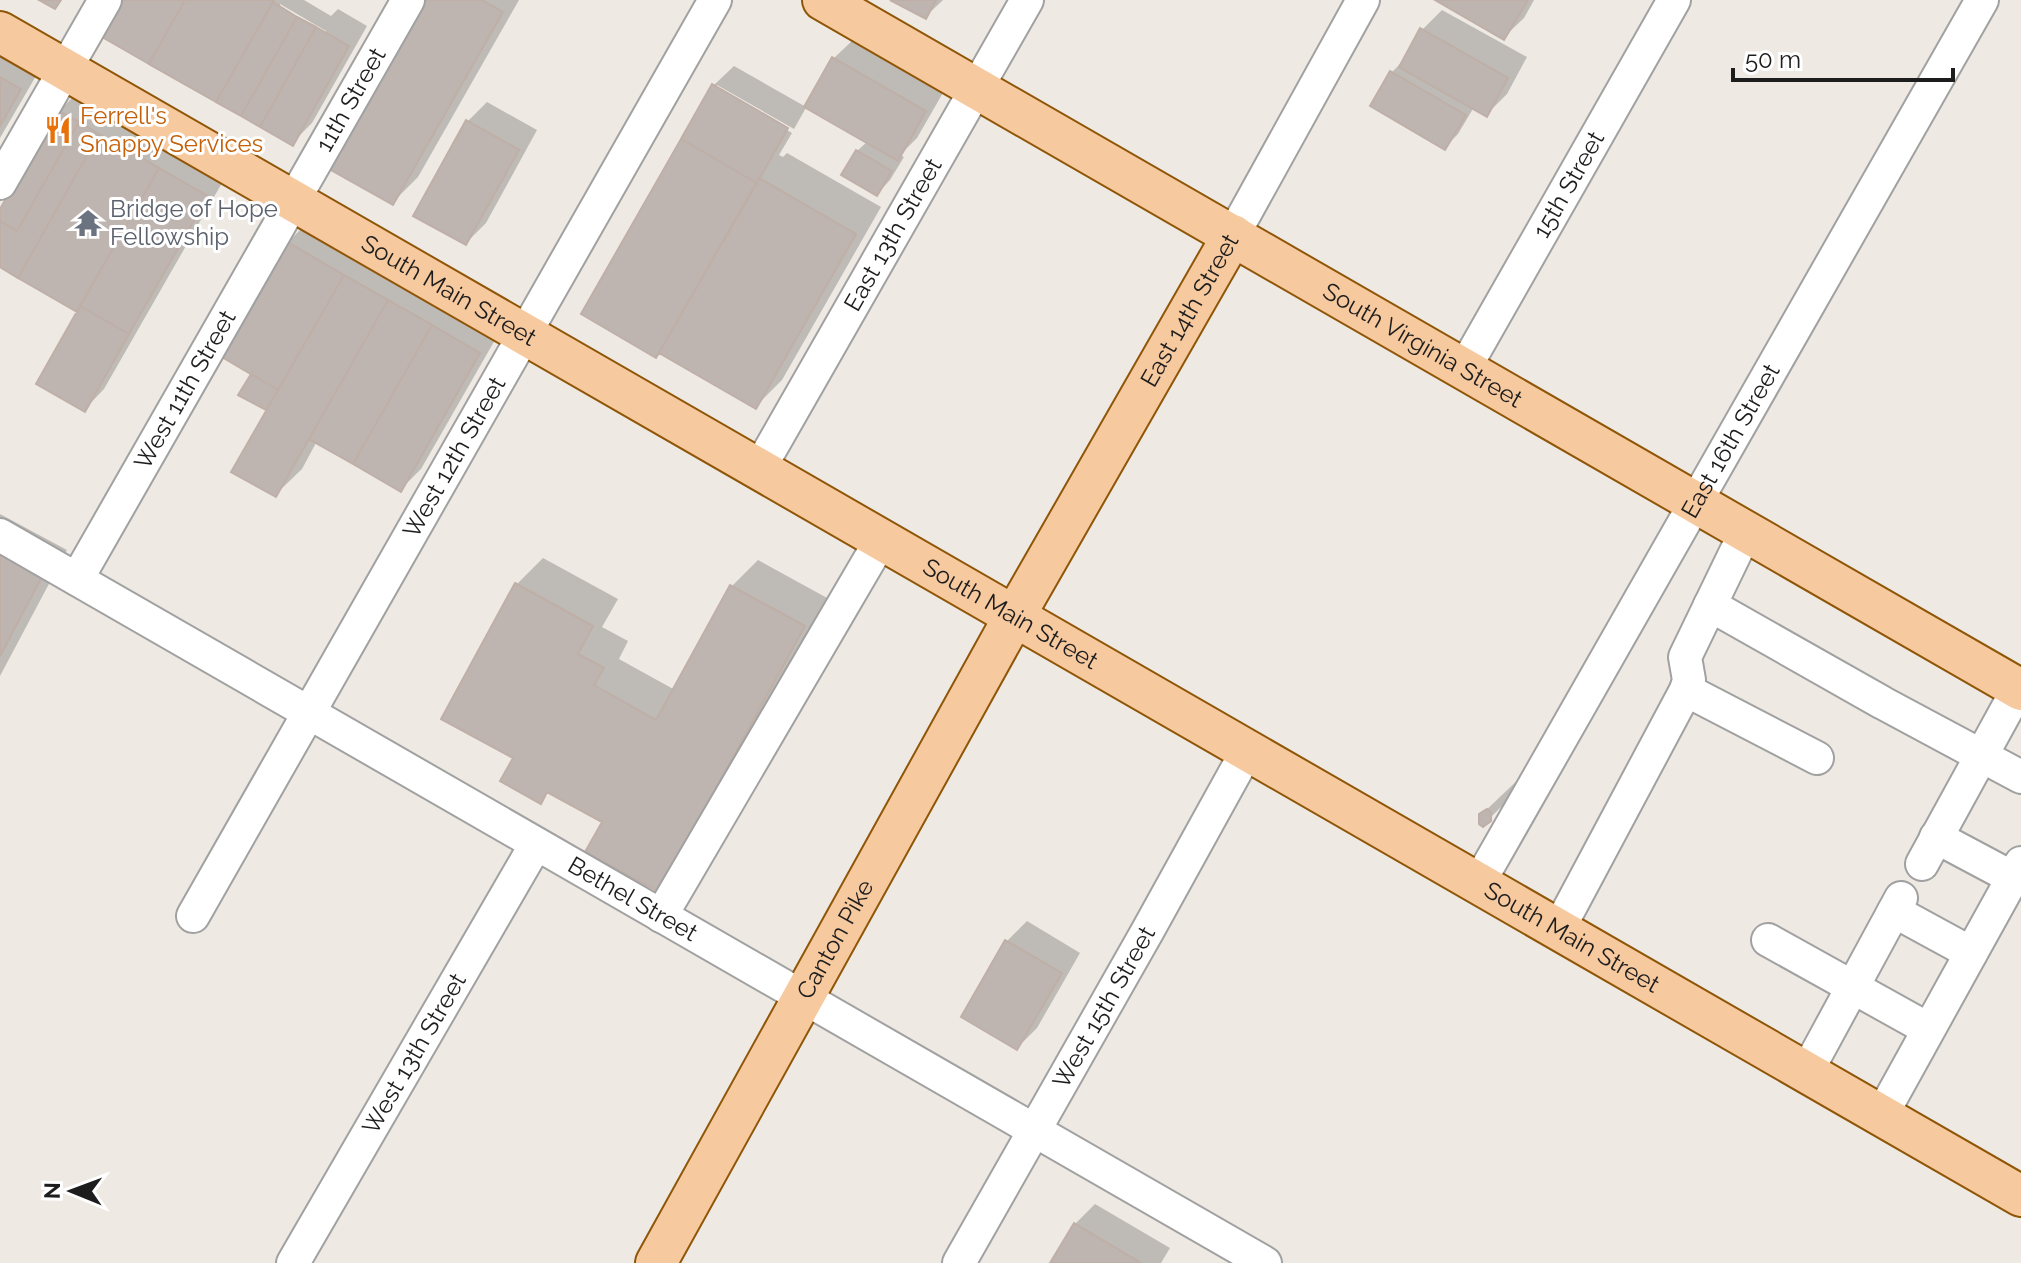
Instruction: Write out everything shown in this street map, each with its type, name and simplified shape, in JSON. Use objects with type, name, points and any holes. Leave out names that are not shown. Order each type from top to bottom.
[{"type":"main road","name":"South Virginia Street","points":[[823,0],[2020,689]]},
{"type":"main road","name":"South Main Street","points":[[0,32],[2021,1196]]},
{"type":"main road","name":"East 14th Street","points":[[1014,617],[1233,235]]},
{"type":"main road","name":"Canton Pike","points":[[656,1263],[1014,617]]},
{"type":"street","points":[[0,183],[105,0]]},
{"type":"street","name":"11th Street","points":[[293,201],[408,0]]},
{"type":"street","name":"West 12th Street","points":[[193,916],[715,0]]},
{"type":"street","name":"East 13th Street","points":[[759,469],[1027,0]]},
{"type":"street","name":"East 14th Street","points":[[1233,235],[1363,0]]},
{"type":"street","name":"15th Street","points":[[1464,369],[1674,0]]},
{"type":"street","name":"East 16th Street","points":[[1478,884],[1982,0]]},
{"type":"street","name":"West 11th Street","points":[[77,579],[293,201]]},
{"type":"street","points":[[1558,930],[1686,690],[1689,680],[1685,657],[1746,531]]},
{"type":"street","name":"Bethel Street","points":[[0,535],[1265,1263]]},
{"type":"street","points":[[661,916],[881,540]]},
{"type":"street","points":[[1710,605],[2021,777]]},
{"type":"street","points":[[1881,1116],[2017,871],[1929,851],[2020,689]]},
{"type":"street","points":[[1686,690],[1817,758]]},
{"type":"street","name":"West 15th Street","points":[[959,1263],[1247,751]]},
{"type":"street","name":"West 13th Street","points":[[293,1263],[536,844]]},
{"type":"street","points":[[1806,1073],[1897,905],[1971,953]]},
{"type":"street","points":[[1768,940],[1928,1029]]},
{"type":"building","points":[[39,0],[61,0],[55,9]]},
{"type":"building","points":[[114,0],[185,0],[149,64],[95,33]]},
{"type":"building","points":[[185,0],[274,0],[216,102],[149,64]]},
{"type":"building","points":[[418,0],[482,0],[503,12],[393,205],[324,166]]},
{"type":"building","points":[[890,0],[936,0],[926,19]]},
{"type":"building","points":[[1435,0],[1528,0],[1504,40]]},
{"type":"building","points":[[273,2],[297,17],[241,116],[216,102]]},
{"type":"building","points":[[297,17],[316,27],[260,127],[241,116]]},
{"type":"building","points":[[316,27],[349,46],[293,146],[260,127]]},
{"type":"building","points":[[1420,28],[1508,78],[1487,117],[1399,67]]},
{"type":"building","points":[[832,57],[926,111],[898,161],[804,107]]},
{"type":"building","points":[[1390,71],[1466,115],[1445,150],[1370,106]]},
{"type":"building","points":[[0,77],[21,89],[0,126]]},
{"type":"building","points":[[712,84],[788,128],[757,183],[681,139]]},
{"type":"building","points":[[57,110],[79,122],[17,231],[0,221],[0,209]]},
{"type":"building","points":[[466,120],[519,150],[466,245],[413,216]]},
{"type":"building","points":[[79,122],[99,134],[18,278],[0,267],[0,221],[17,231]]},
{"type":"building","name":"Bridge of Hope Fellowship","points":[[99,134],[159,168],[77,312],[18,278]]},
{"type":"building","points":[[681,139],[757,183],[656,358],[581,314]]},
{"type":"building","points":[[856,150],[892,171],[877,196],[841,175]]},
{"type":"building","points":[[159,168],[208,196],[129,334],[80,306]]},
{"type":"building","points":[[759,178],[856,234],[756,409],[659,353]]},
{"type":"building","points":[[286,241],[344,275],[278,390],[220,356]]},
{"type":"building","points":[[344,275],[388,300],[276,497],[231,472]]},
{"type":"building","points":[[388,300],[432,325],[353,464],[309,439]]},
{"type":"building","points":[[80,306],[129,334],[85,412],[36,384]]},
{"type":"building","points":[[432,325],[480,353],[401,492],[353,464]]},
{"type":"building","points":[[251,374],[278,390],[266,410],[238,395]]},
{"type":"building","points":[[0,554],[42,577],[0,656]]},
{"type":"building","points":[[515,583],[593,626],[578,654],[604,668],[594,685],[656,720],[730,585],[805,626],[659,892],[585,852],[602,822],[547,792],[541,804],[500,781],[513,758],[441,719]]},
{"type":"building","points":[[1487,809],[1491,812],[1491,821],[1483,827],[1479,824],[1479,814]]},
{"type":"building","points":[[1005,940],[1062,973],[1017,1050],[961,1017]]},
{"type":"building","points":[[1074,1223],[1141,1263],[1050,1263]]},
{"type":"place","name":"Ferrell's Snappy Services","points":[[58,130]]},
{"type":"place","name":"Bridge of Hope Fellowship","points":[[88,223]]}]
